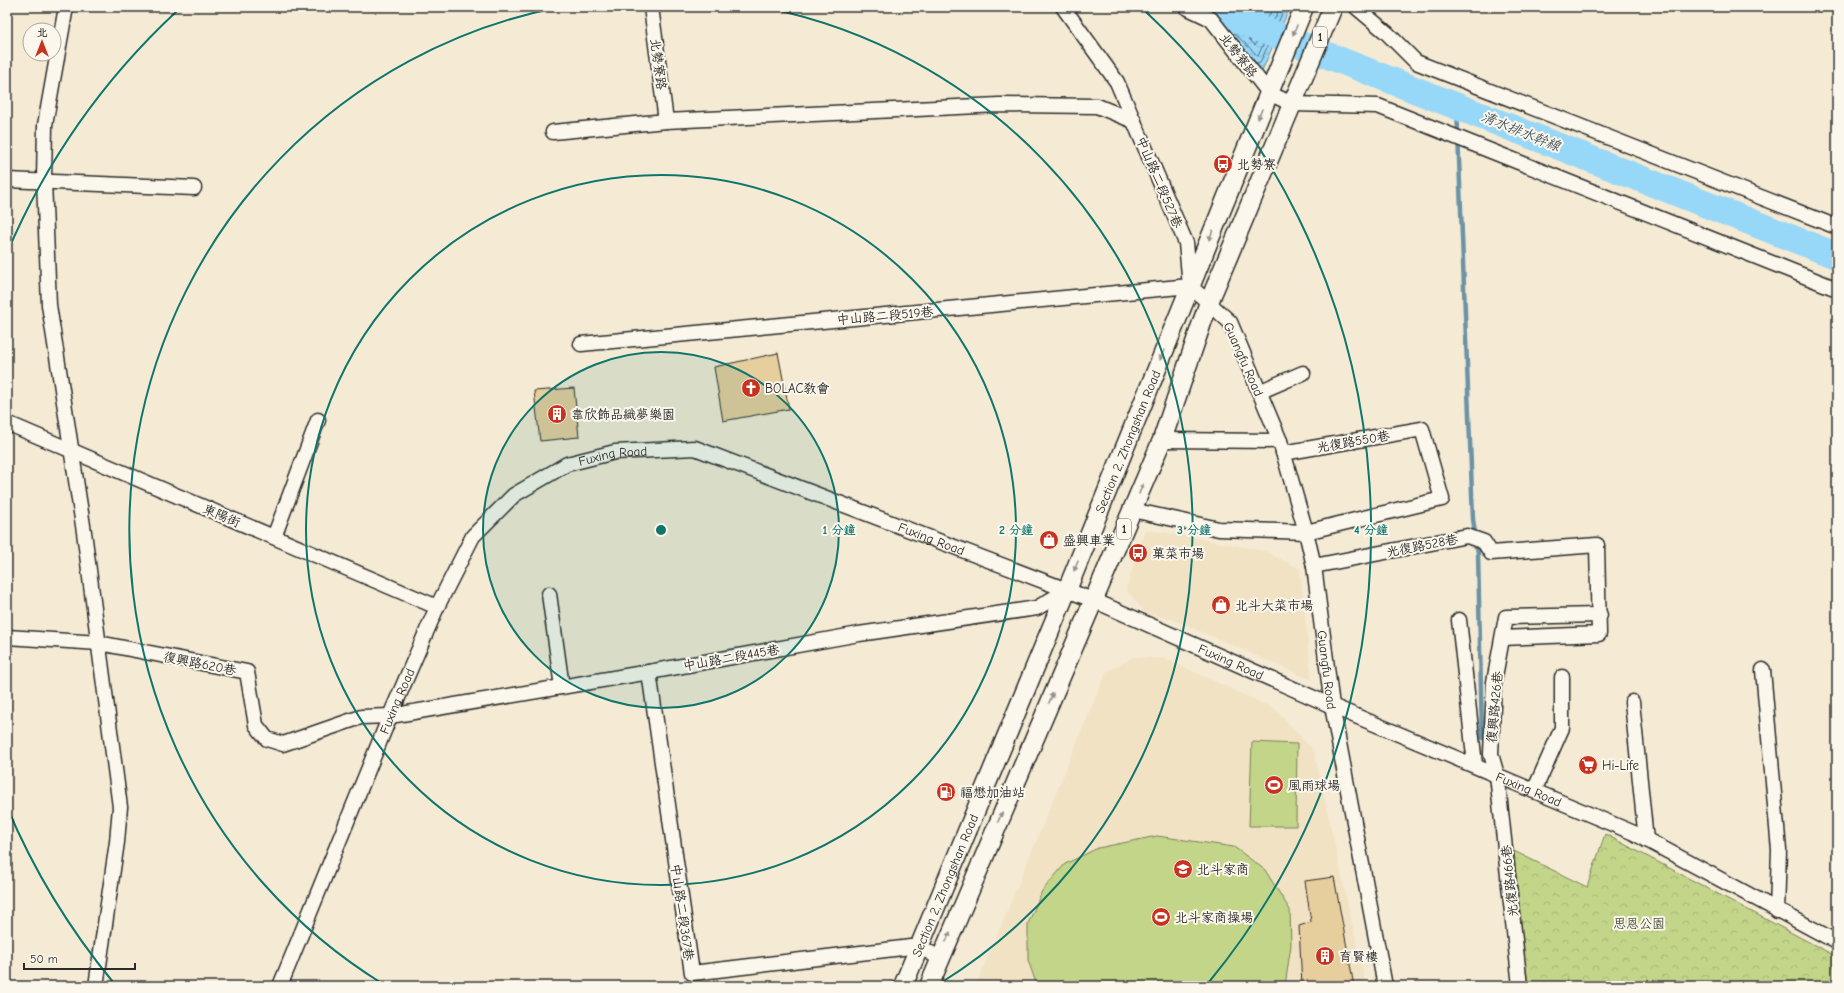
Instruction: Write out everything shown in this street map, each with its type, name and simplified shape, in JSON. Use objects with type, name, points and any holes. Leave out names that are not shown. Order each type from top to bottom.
[{"type":"main road","name":"Section 2, Zhongshan Road","points":[[903,986],[1067,590],[1304,7]]},
{"type":"main road","name":"Section 2, Zhongshan Road","points":[[929,986],[939,958],[1162,440],[1209,302],[1333,7]]},
{"type":"street","points":[[66,7],[45,125],[44,181],[49,305],[72,452],[120,807],[117,842],[96,986]]},
{"type":"street","name":"北勢寮路","points":[[651,7],[666,121]]},
{"type":"street","name":"中山路二段527巷","points":[[1063,7],[1117,82],[1186,243],[1190,286]]},
{"type":"street","name":"北勢寮路","points":[[1186,7],[1211,19],[1269,93],[1292,104]]},
{"type":"street","points":[[1356,7],[1387,33],[1416,62],[1837,227]]},
{"type":"street","points":[[1292,104],[1378,106],[1837,289]]},
{"type":"street","points":[[553,132],[666,121],[999,105],[1097,106],[1134,121]]},
{"type":"street","points":[[7,180],[194,188]]},
{"type":"street","name":"Guangfu Road","points":[[1190,286],[1230,322],[1282,447],[1306,532],[1314,566],[1332,706],[1385,986]]},
{"type":"street","name":"中山路二段519巷","points":[[581,344],[1190,286]]},
{"type":"street","points":[[1259,392],[1303,373]]},
{"type":"street","points":[[274,537],[318,420]]},
{"type":"street","name":"東陽街","points":[[7,423],[437,607]]},
{"type":"street","name":"光復路550巷","points":[[1162,440],[1282,447],[1422,429],[1442,499],[1306,532]]},
{"type":"street","name":"Fuxing Road","points":[[280,986],[390,716],[437,607],[473,536],[514,495],[567,464],[615,452],[695,448],[1093,600],[1332,706],[1634,833],[1837,942]]},
{"type":"street","points":[[1132,510],[1218,529],[1306,532]]},
{"type":"street","name":"光復路528巷","points":[[1314,566],[1467,536],[1484,542],[1491,553],[1597,545],[1600,615]]},
{"type":"street","name":"中山路二段445巷","points":[[390,716],[649,672],[859,634],[1037,608],[1067,590]]},
{"type":"street","points":[[549,594],[562,687]]},
{"type":"street","points":[[1503,638],[1599,634],[1600,615]]},
{"type":"street","name":"復興路426巷","points":[[1497,775],[1491,754],[1494,682],[1506,617],[1600,615]]},
{"type":"street","points":[[1459,620],[1475,765]]},
{"type":"street","points":[[7,637],[98,643]]},
{"type":"street","name":"復興路620巷","points":[[98,643],[247,672],[256,726],[267,739],[283,744],[361,717],[390,716]]},
{"type":"street","points":[[1763,670],[1779,850],[1777,911]]},
{"type":"street","name":"中山路二段367巷","points":[[649,672],[692,973],[919,946]]},
{"type":"street","points":[[1534,791],[1562,728],[1562,677]]},
{"type":"street","points":[[1632,702],[1646,840]]},
{"type":"street","name":"光復路466巷","points":[[1497,775],[1520,986]]},
{"type":"street","points":[[919,946],[939,958]]},
{"type":"shaded area","name":"北斗大菜市場","points":[[1145,530],[1176,534],[1265,551],[1300,569],[1312,680],[1174,620],[1145,613],[1126,589]]},
{"type":"shaded area","name":"北斗家商","points":[[1134,657],[1166,659],[1275,709],[1314,751],[1366,986],[976,986],[1106,672]]},
{"type":"green space","name":"風雨球場","points":[[1252,742],[1297,744],[1296,826],[1249,826]]},
{"type":"green space","name":"思恩公園","points":[[1605,834],[1837,957],[1837,986],[1524,986],[1514,851],[1587,887]]},
{"type":"green space","name":"北斗家商操場","points":[[1157,836],[1234,847],[1265,870],[1290,910],[1291,945],[1285,986],[1037,986],[1028,960],[1028,924],[1042,891],[1065,864],[1098,848]]},
{"type":"water","points":[[1181,7],[1290,7],[1261,73],[1212,24]]},
{"type":"building","name":"BOLAC教會","points":[[778,353],[789,409],[723,421],[714,367]]},
{"type":"building","name":"韋欣飾品織夢樂園","points":[[574,388],[579,437],[540,441],[534,391]]},
{"type":"building","name":"育賢樓","points":[[1334,877],[1354,986],[1302,986],[1299,926],[1311,922],[1305,881]]},
{"type":"waterway","name":"清水排水幹線","points":[[1205,7],[1837,256]]},
{"type":"waterway","points":[[1457,107],[1473,519],[1478,553],[1482,738]]},
{"type":"place","name":"北勢寮","points":[[1223,164]]},
{"type":"place","name":"BOLAC教會","points":[[751,388]]},
{"type":"place","name":"韋欣飾品織夢樂園","points":[[557,414]]},
{"type":"place","name":"盛興車業","points":[[1049,540]]},
{"type":"place","name":"菓菜市場","points":[[1138,553]]},
{"type":"place","name":"北斗大菜市場","points":[[1221,605]]},
{"type":"place","name":"Hi-Life","points":[[1588,765]]},
{"type":"place","name":"風雨球場","points":[[1274,785]]},
{"type":"place","name":"福懋加油站","points":[[946,792]]},
{"type":"place","name":"北斗家商","points":[[1183,869]]},
{"type":"place","name":"北斗家商操場","points":[[1161,917]]},
{"type":"place","name":"育賢樓","points":[[1325,956]]}]
